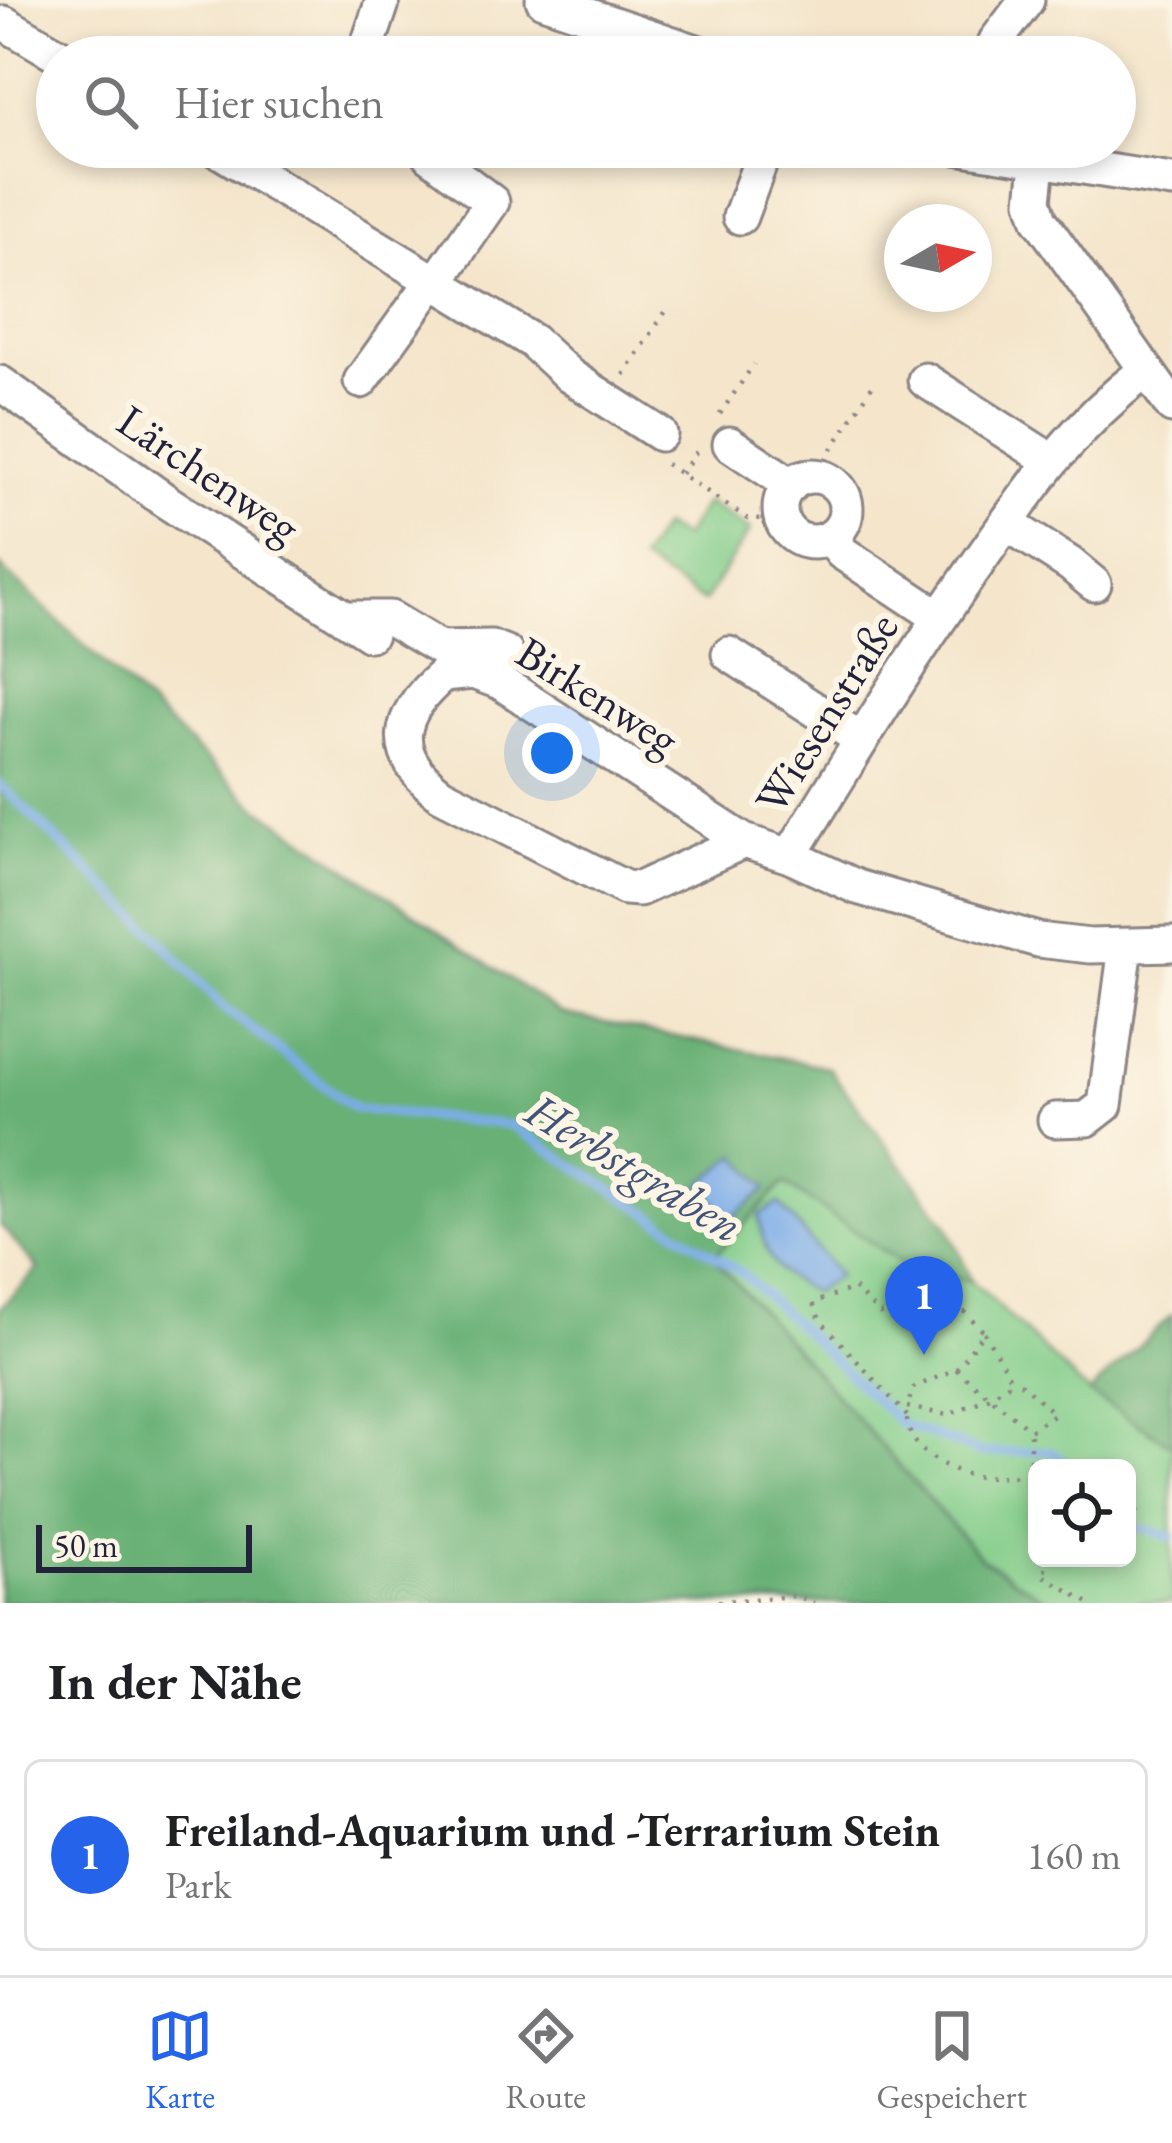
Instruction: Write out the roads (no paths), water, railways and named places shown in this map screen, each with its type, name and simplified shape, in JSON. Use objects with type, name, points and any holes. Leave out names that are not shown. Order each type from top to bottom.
[{"type":"street","points":[[371,36],[383,0]]},
{"type":"street","points":[[543,0],[650,36]]},
{"type":"street","points":[[1000,36],[1027,0]]},
{"type":"street","points":[[5,18],[36,39]]},
{"type":"street","points":[[248,168],[532,341],[570,376],[660,434]]},
{"type":"street","points":[[362,381],[492,202],[447,168]]},
{"type":"street","points":[[740,218],[758,168]]},
{"type":"street","points":[[1037,168],[1034,201],[1040,220],[1172,406]]},
{"type":"street","points":[[1075,168],[1172,181]]},
{"type":"street","name":"Wiesenstraße","points":[[790,856],[939,617],[1050,460],[1103,404],[1145,371]]},
{"type":"street","points":[[925,380],[1050,460]]},
{"type":"street","name":"Lärchenweg","points":[[0,383],[167,502],[357,626],[390,618],[440,648],[491,647],[506,653]]},
{"type":"street","points":[[730,444],[803,480],[839,488],[846,505],[843,523],[832,536]]},
{"type":"street","name":"Wiesenstraße","points":[[803,480],[780,509],[790,533],[806,542],[832,536],[842,552],[939,617]]},
{"type":"street","points":[[1006,523],[1094,584]]},
{"type":"street","points":[[729,654],[862,740]]},
{"type":"street","name":"Birkenweg","points":[[744,841],[639,889],[625,888],[441,794],[422,779],[405,747],[403,732],[410,711],[443,676],[472,672],[500,682],[744,841],[857,887],[1038,940],[1172,944]]},
{"type":"street","points":[[1055,1120],[1087,1119],[1106,1105],[1126,946]]},
{"type":"water","points":[[737,1155],[767,1189],[731,1218],[700,1185]]},
{"type":"water","points":[[779,1203],[838,1275],[814,1292],[789,1279],[768,1253],[759,1215]]},
{"type":"waterway","name":"Herbstgraben","points":[[0,785],[153,932],[223,1007],[355,1109],[511,1125],[742,1273],[901,1424],[982,1453],[1051,1451],[1061,1459]]},
{"type":"waterway","name":"Herbstgraben","points":[[1137,1528],[1172,1537]]},
{"type":"place","name":"Freiland-Aquarium und -Terrarium Stein","points":[[924,1355]]}]
